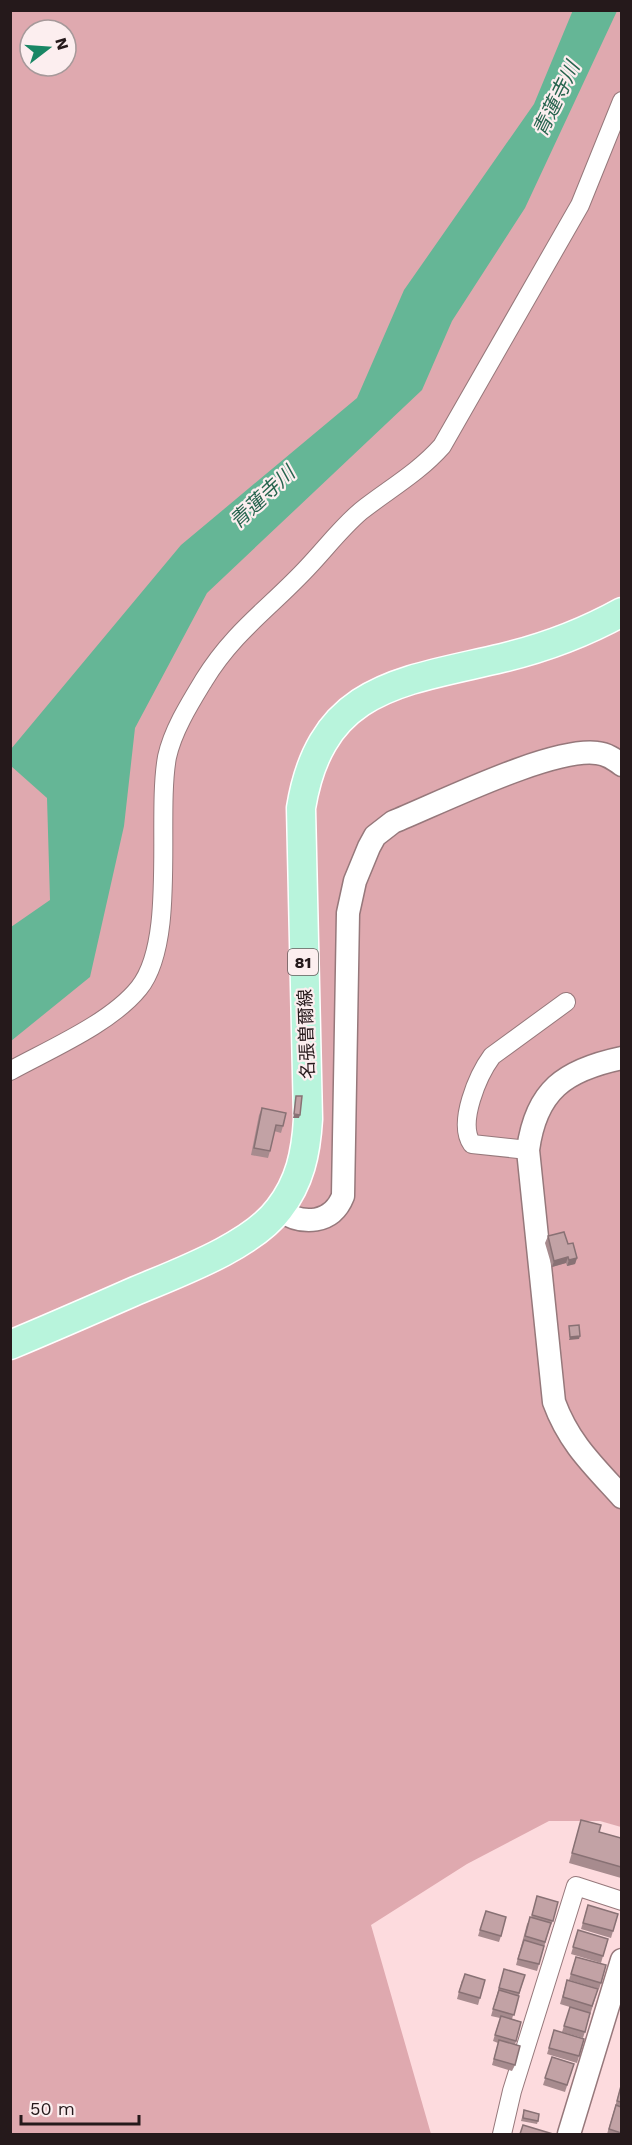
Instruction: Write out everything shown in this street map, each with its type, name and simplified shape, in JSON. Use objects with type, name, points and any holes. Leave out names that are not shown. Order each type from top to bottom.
[{"type":"main road","name":"名張曽爾線","points":[[10,1346],[225,1250],[254,1232],[279,1210],[297,1181],[307,1141],[301,808],[307,777],[328,734],[363,700],[397,682],[573,636],[621,612]]},
{"type":"street","points":[[10,1071],[118,1010],[145,980],[156,951],[159,932],[163,790],[168,757],[185,713],[205,679],[247,624],[308,567],[337,533],[362,511],[419,471],[442,446],[580,205],[621,101]]},
{"type":"street","points":[[279,1210],[288,1216],[318,1220],[330,1216],[339,1207],[343,1196],[346,930],[355,881],[375,836],[393,822],[549,759],[595,752],[605,754],[621,765]]},
{"type":"street","points":[[528,1150],[472,1144],[467,1133],[472,1095],[483,1068],[492,1056],[566,1002]]},
{"type":"street","points":[[621,1058],[578,1070],[562,1079],[540,1107],[533,1122],[528,1150],[555,1402],[574,1445],[621,1497]]},
{"type":"street","points":[[502,2134],[512,2091],[576,1886],[621,1901]]},
{"type":"street","points":[[569,2134],[621,1960]]},
{"type":"shaded area","points":[[11,11],[621,11],[621,1827],[600,1821],[549,1821],[467,1864],[371,1925],[431,2134],[11,2134]]},
{"type":"water","name":"青蓮寺川","points":[[573,10],[617,11],[525,208],[452,321],[422,390],[207,593],[135,728],[124,826],[90,977],[11,1041],[11,927],[50,900],[47,798],[11,766],[11,749],[181,545],[357,398],[404,290],[534,104]]},
{"type":"building","points":[[296,1096],[302,1096],[300,1115],[294,1114]]},
{"type":"building","points":[[262,1108],[286,1113],[283,1126],[276,1125],[270,1151],[254,1148]]},
{"type":"building","points":[[564,1232],[568,1244],[573,1243],[577,1258],[569,1260],[568,1257],[554,1261],[548,1236]]},
{"type":"building","points":[[579,1325],[580,1336],[570,1337],[569,1326]]},
{"type":"building","points":[[581,1820],[601,1825],[599,1832],[621,1838],[621,1867],[572,1853]]},
{"type":"building","points":[[537,1896],[558,1902],[553,1921],[532,1915]]},
{"type":"building","points":[[588,1905],[618,1914],[613,1931],[583,1923]]},
{"type":"building","points":[[486,1911],[506,1917],[501,1936],[480,1930]]},
{"type":"building","points":[[530,1917],[551,1923],[545,1942],[525,1936]]},
{"type":"building","points":[[578,1930],[608,1939],[603,1956],[573,1947]]},
{"type":"building","points":[[524,1940],[544,1946],[539,1964],[518,1959]]},
{"type":"building","points":[[576,1957],[606,1965],[601,1983],[571,1974]]},
{"type":"building","points":[[504,1969],[525,1975],[519,1993],[499,1988]]},
{"type":"building","points":[[465,1974],[485,1980],[480,1998],[459,1992]]},
{"type":"building","points":[[567,1980],[598,1989],[592,2006],[563,1997]]},
{"type":"building","points":[[499,1990],[519,1996],[514,2015],[493,2009]]},
{"type":"building","points":[[570,2007],[590,2013],[585,2032],[564,2026]]},
{"type":"building","points":[[501,2016],[521,2022],[516,2041],[495,2035]]},
{"type":"building","points":[[554,2030],[584,2039],[579,2056],[549,2048]]},
{"type":"building","points":[[499,2040],[520,2046],[515,2065],[494,2059]]},
{"type":"building","points":[[552,2057],[574,2064],[567,2085],[545,2078]]},
{"type":"building","points":[[621,2086],[621,2102],[617,2101]]},
{"type":"building","points":[[616,2105],[621,2107],[621,2133],[609,2129]]},
{"type":"building","points":[[524,2110],[539,2114],[538,2121],[523,2118]]},
{"type":"building","points":[[523,2125],[553,2134],[520,2134]]}]
